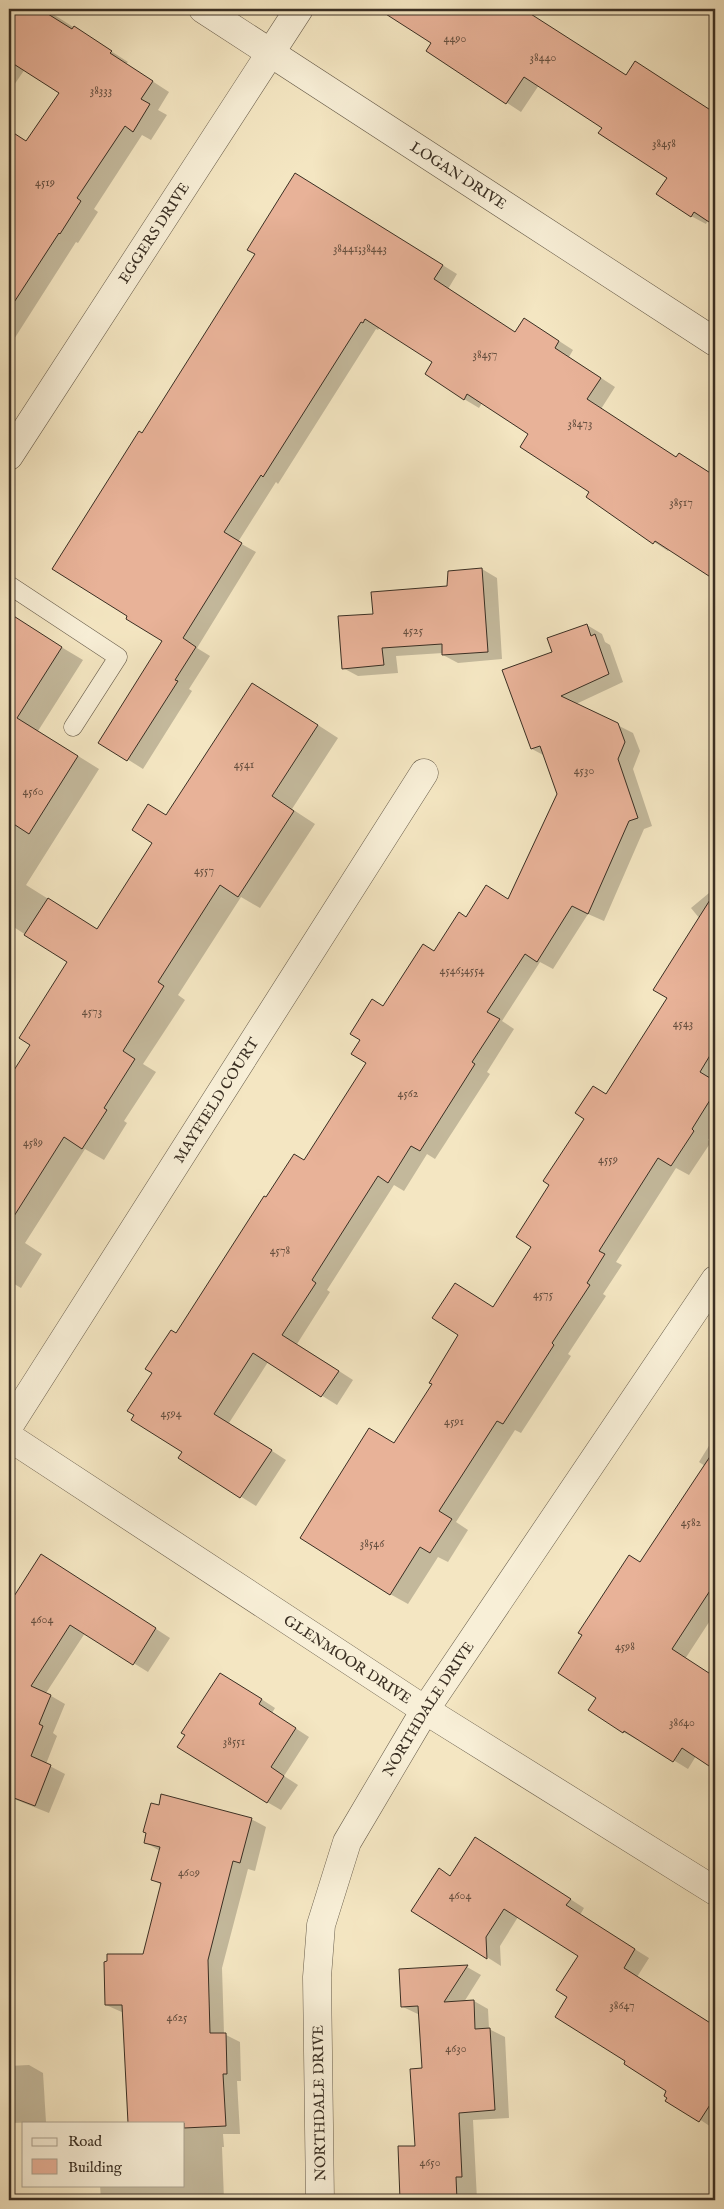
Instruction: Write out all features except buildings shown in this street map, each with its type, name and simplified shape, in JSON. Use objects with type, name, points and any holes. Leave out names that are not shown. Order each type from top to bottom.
[{"type":"street","name":"LOGAN DRIVE","points":[[203,9],[715,342]]},
{"type":"street","name":"EGGERS DRIVE","points":[[9,456],[299,9]]},
{"type":"street","name":"MAYFIELD COURT","points":[[9,1426],[424,773]]},
{"type":"street","name":"NORTHDALE DRIVE","points":[[320,2200],[317,1977],[321,1925],[347,1842],[425,1710],[715,1280]]},
{"type":"street","name":"GLENMOOR DRIVE","points":[[9,1437],[425,1710],[715,1890]]},
{"type":"lane","points":[[9,585],[118,657],[73,727]]}]
